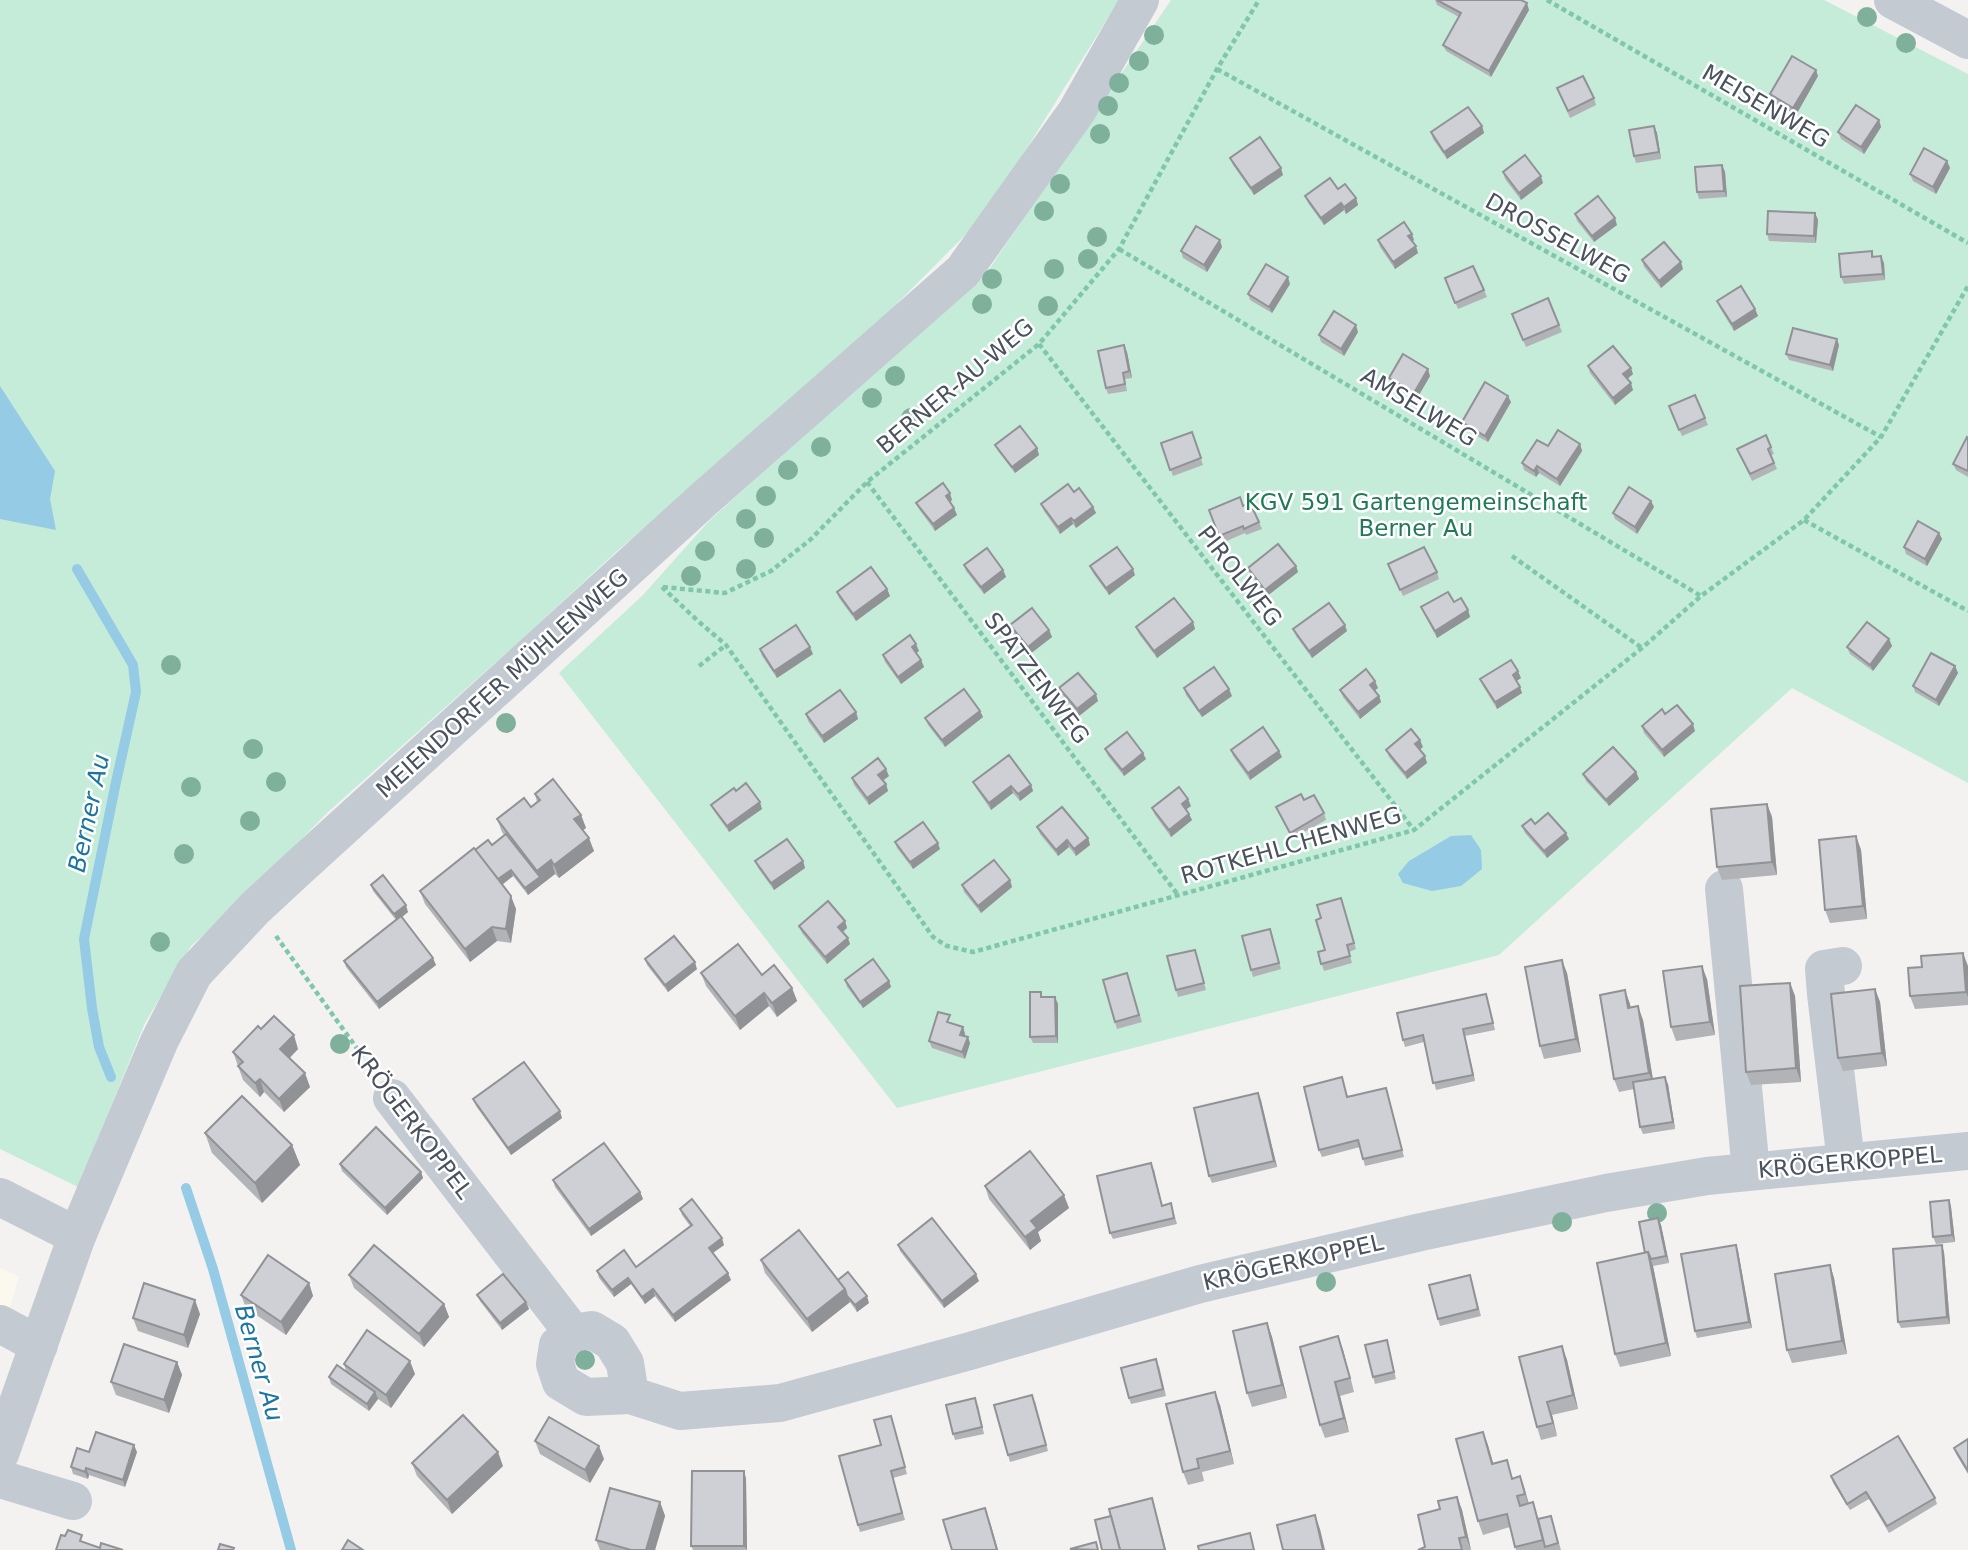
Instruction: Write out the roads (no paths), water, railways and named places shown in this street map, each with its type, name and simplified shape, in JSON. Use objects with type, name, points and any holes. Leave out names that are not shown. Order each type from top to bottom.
[{"type":"street","name":"MEIENDORFER MÜHLENWEG","points":[[1,1455],[77,1236],[159,1042],[194,973],[255,908],[704,499],[963,271],[1077,111],[1140,0]]},
{"type":"street","points":[[1893,0],[1968,40]]},
{"type":"street","points":[[1724,889],[1751,1171]]},
{"type":"street","points":[[1843,966],[1824,969],[1846,1163]]},
{"type":"street","name":"KRÖGERKOPPEL","points":[[392,1098],[573,1333],[558,1345],[555,1364],[561,1382],[586,1397],[630,1395],[680,1411],[780,1403],[1200,1284],[1421,1232],[1606,1194],[1707,1176],[1968,1151]]},
{"type":"street","points":[[0,1197],[77,1236]]},
{"type":"street","points":[[0,1324],[39,1345]]},
{"type":"street","points":[[573,1333],[592,1330],[612,1342],[625,1363],[630,1395]]},
{"type":"street","points":[[1,1455],[73,1501]]},
{"type":"water","points":[[0,386],[55,471],[50,499],[56,530],[0,519]]},
{"type":"water","points":[[1471,835],[1481,850],[1482,869],[1461,886],[1432,891],[1403,883],[1398,874],[1409,861],[1451,836]]},
{"type":"waterway","name":"Berner Au","points":[[77,569],[133,665],[136,692],[84,939],[99,1047],[111,1077]]},
{"type":"waterway","name":"Berner Au","points":[[186,1188],[213,1269],[291,1550]]},
{"type":"park label","name":"KGV 591 Gartengemeinschaft Berner Au","points":[[1416,515]]}]
